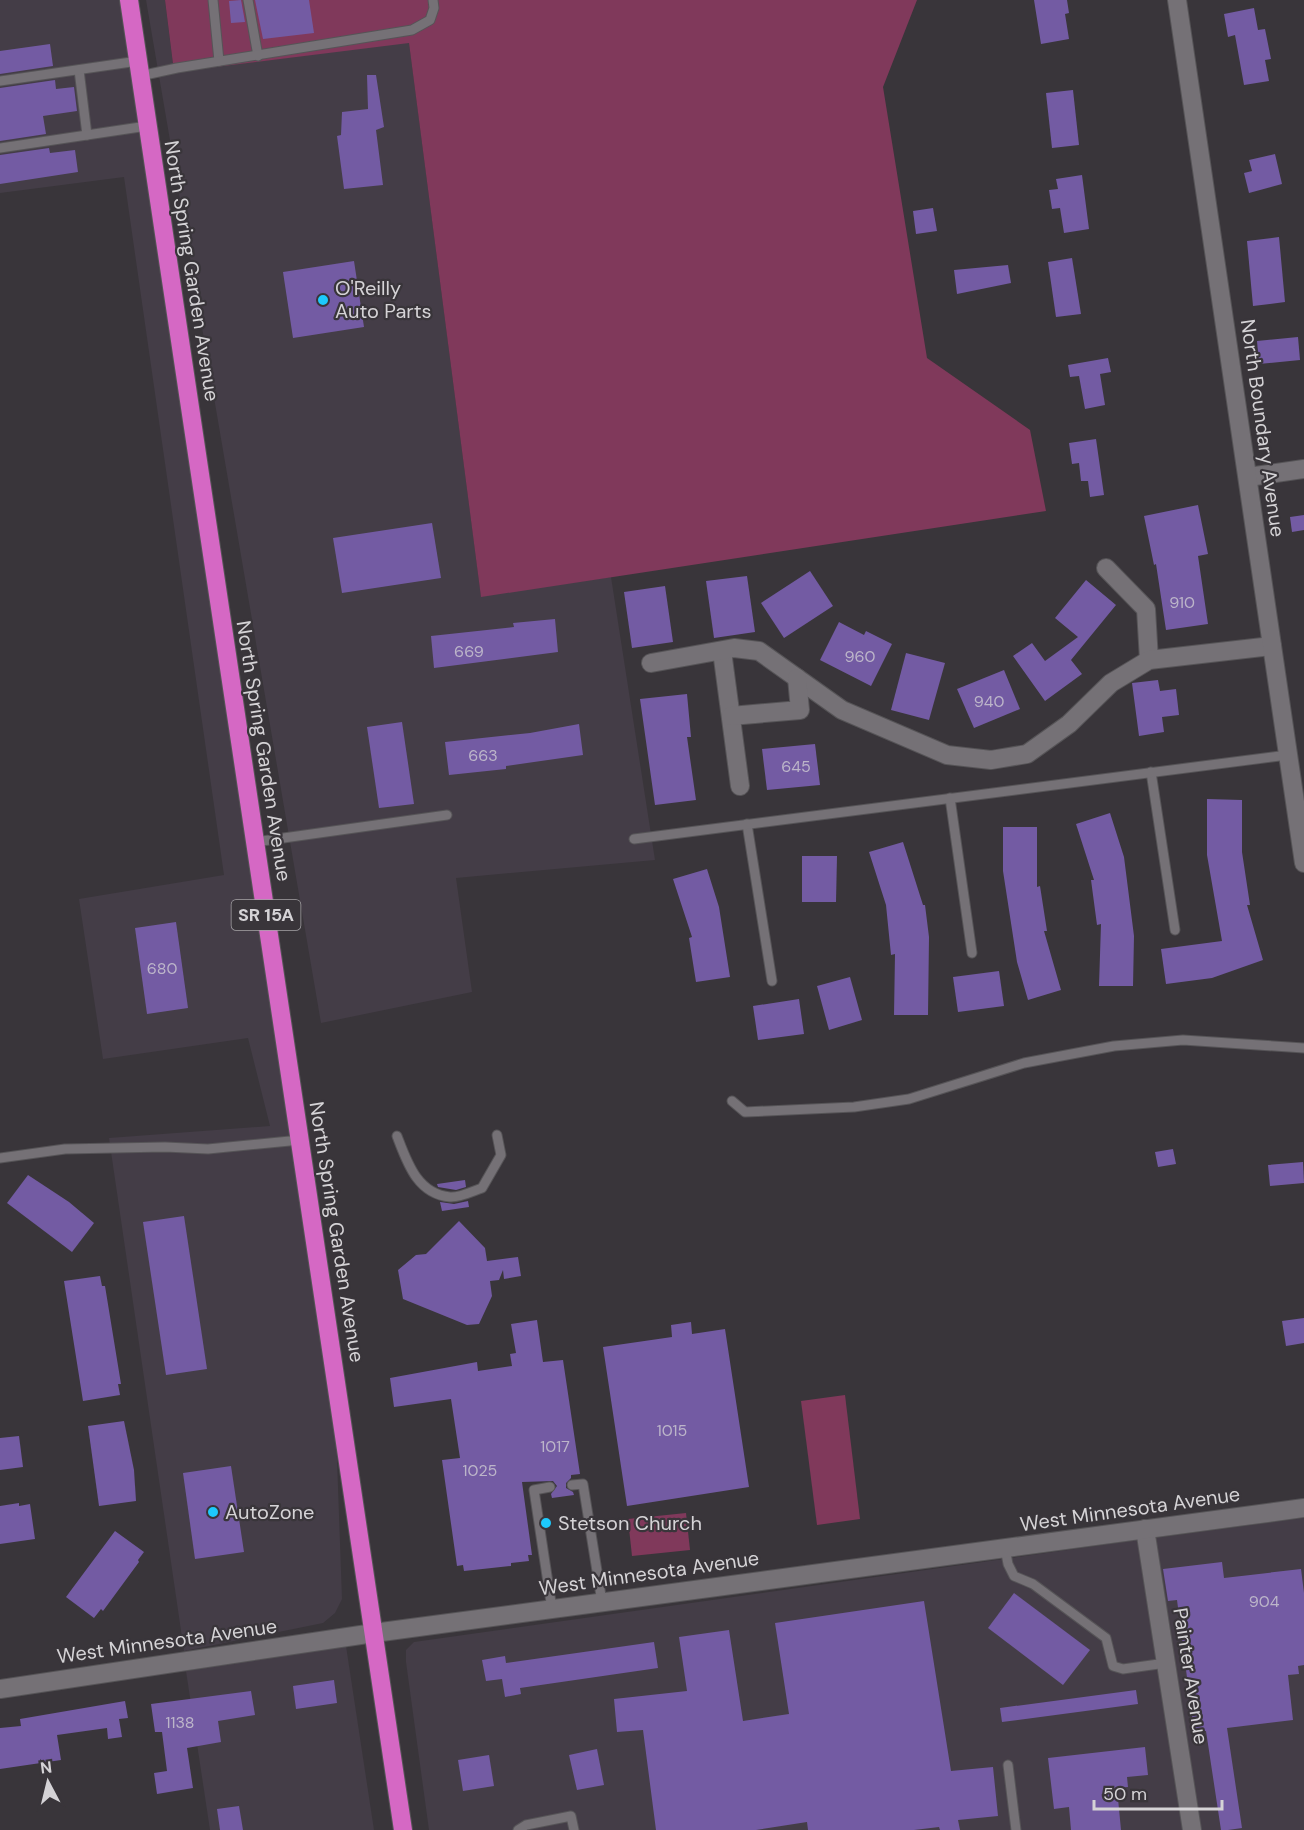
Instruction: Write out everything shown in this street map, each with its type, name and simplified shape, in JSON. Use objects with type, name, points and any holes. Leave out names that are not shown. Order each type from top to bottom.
[{"type":"highway","name":"North Spring Garden Avenue","points":[[129,0],[403,1830]]},
{"type":"street","name":"North Boundary Avenue","points":[[1177,0],[1304,863]]},
{"type":"street","points":[[1248,477],[1304,469]]},
{"type":"street","points":[[1106,568],[1146,609],[1149,660]]},
{"type":"street","points":[[651,663],[722,651],[759,651],[842,710],[947,755],[991,760],[1027,754],[1069,724],[1111,683],[1149,660],[1272,646]]},
{"type":"street","points":[[722,651],[740,786]]},
{"type":"street","points":[[730,716],[800,710],[797,678]]},
{"type":"street","name":"West Minnesota Avenue","points":[[0,1689],[374,1633],[1304,1508]]},
{"type":"street","name":"Painter Avenue","points":[[1145,1530],[1192,1830]]},
{"type":"lane","points":[[213,0],[219,61]]},
{"type":"lane","points":[[248,0],[258,56]]},
{"type":"lane","points":[[0,81],[79,70],[139,69],[219,61],[412,30],[430,21],[434,8],[433,0]]},
{"type":"lane","points":[[79,70],[87,135]]},
{"type":"lane","points":[[0,148],[147,126]]},
{"type":"lane","points":[[634,839],[1288,755]]},
{"type":"lane","points":[[1151,772],[1175,930]]},
{"type":"lane","points":[[950,798],[972,953]]},
{"type":"lane","points":[[255,842],[447,815]]},
{"type":"lane","points":[[747,824],[772,981]]},
{"type":"lane","points":[[732,1101],[745,1112],[854,1107],[909,1100],[1024,1063],[1114,1046],[1184,1040],[1304,1048]]},
{"type":"lane","points":[[397,1136],[408,1164],[424,1188],[451,1197],[482,1188],[501,1155],[497,1135]]},
{"type":"lane","points":[[0,1158],[65,1149],[165,1147],[208,1149],[300,1140]]},
{"type":"lane","points":[[572,1485],[583,1484],[602,1602]]},
{"type":"lane","points":[[550,1487],[534,1490],[552,1609]]},
{"type":"lane","points":[[1005,1548],[1008,1564],[1014,1576],[1033,1584],[1106,1638],[1113,1666],[1123,1669],[1166,1663]]},
{"type":"lane","points":[[1008,1765],[1016,1830]]},
{"type":"lane","points":[[518,1830],[526,1825],[571,1816],[574,1830]]},
{"type":"shaded area","points":[[0,0],[120,0],[336,1431],[342,1599],[335,1613],[323,1623],[184,1651],[109,1138],[270,1126],[248,1038],[103,1059],[79,899],[224,875],[124,177],[0,193]]},
{"type":"shaded area","points":[[146,0],[165,0],[174,72],[409,42],[481,596],[611,577],[655,860],[456,878],[472,992],[321,1023]]},
{"type":"shaded area","points":[[165,0],[917,0],[883,87],[927,358],[1030,430],[1046,511],[481,597],[409,43],[174,72]]},
{"type":"shaded area","points":[[845,1395],[860,1519],[817,1525],[801,1401]]},
{"type":"shaded area","points":[[686,1513],[690,1550],[632,1556],[628,1519]]},
{"type":"shaded area","points":[[1304,1518],[1304,1830],[1201,1830],[1155,1538]]},
{"type":"shaded area","points":[[1138,1540],[1183,1830],[429,1830],[406,1662],[406,1650],[414,1642]]},
{"type":"shaded area","points":[[346,1646],[374,1830],[210,1830],[186,1671]]},
{"type":"building","points":[[241,0],[245,22],[231,23],[229,1]]},
{"type":"building","points":[[255,0],[309,0],[314,33],[263,39]]},
{"type":"building","points":[[1034,0],[1067,0],[1069,13],[1065,14],[1069,39],[1041,44]]},
{"type":"building","points":[[1254,8],[1258,30],[1265,29],[1271,59],[1265,60],[1269,81],[1244,85],[1235,35],[1228,37],[1224,14]]},
{"type":"building","points":[[50,44],[53,66],[0,74],[0,51]]},
{"type":"building","points":[[367,75],[376,75],[384,127],[376,130],[383,185],[344,189],[337,136],[341,135],[342,112],[368,109]]},
{"type":"building","points":[[55,80],[56,89],[74,87],[77,111],[43,116],[46,134],[0,141],[0,88]]},
{"type":"building","points":[[1073,90],[1079,145],[1052,148],[1046,93]]},
{"type":"building","points":[[49,148],[50,153],[75,150],[78,172],[0,184],[0,155]]},
{"type":"building","points":[[1275,154],[1282,184],[1249,193],[1244,173],[1252,171],[1249,160]]},
{"type":"building","points":[[1082,175],[1089,229],[1064,233],[1060,208],[1052,209],[1049,190],[1058,189],[1056,179]]},
{"type":"building","points":[[933,208],[937,231],[916,234],[913,211]]},
{"type":"building","points":[[1279,237],[1285,302],[1253,306],[1247,241]]},
{"type":"building","points":[[1072,258],[1081,314],[1056,317],[1048,262]]},
{"type":"building","name":"O'Reilly Auto Parts","points":[[354,261],[364,327],[293,338],[283,272]]},
{"type":"building","points":[[1008,265],[1011,283],[957,294],[954,270]]},
{"type":"building","points":[[1298,337],[1300,360],[1259,364],[1257,341]]},
{"type":"building","points":[[1108,358],[1111,372],[1100,374],[1105,405],[1085,409],[1079,376],[1070,377],[1068,365]]},
{"type":"building","points":[[1096,439],[1104,495],[1090,497],[1088,481],[1081,481],[1079,463],[1072,464],[1069,443]]},
{"type":"building","points":[[1198,505],[1208,554],[1198,556],[1208,624],[1166,630],[1156,564],[1154,565],[1144,516]]},
{"type":"building","points":[[1304,515],[1304,530],[1292,532],[1290,517]]},
{"type":"building","points":[[432,523],[441,578],[342,593],[333,538]]},
{"type":"building","points":[[810,571],[833,606],[784,638],[761,603]]},
{"type":"building","points":[[747,576],[755,632],[714,638],[706,581]]},
{"type":"building","points":[[1086,580],[1116,605],[1071,660],[1082,674],[1045,701],[1013,656],[1032,643],[1045,661],[1078,637],[1055,618]]},
{"type":"building","points":[[665,586],[673,642],[632,648],[624,592]]},
{"type":"building","points":[[555,619],[558,652],[434,668],[431,636],[514,627],[513,623]]},
{"type":"building","points":[[839,622],[864,635],[866,631],[892,644],[871,686],[820,660]]},
{"type":"building","points":[[906,653],[945,663],[929,720],[891,710]]},
{"type":"building","points":[[1004,670],[1020,709],[974,728],[957,689]]},
{"type":"building","points":[[1158,680],[1160,691],[1176,689],[1179,715],[1162,717],[1164,732],[1139,736],[1132,683]]},
{"type":"building","points":[[687,694],[691,737],[687,737],[696,800],[655,805],[640,699]]},
{"type":"building","points":[[402,722],[414,804],[379,808],[367,727]]},
{"type":"building","points":[[579,724],[583,755],[506,766],[506,769],[449,775],[445,742],[530,733]]},
{"type":"building","points":[[815,744],[820,785],[767,790],[762,749]]},
{"type":"building","points":[[1207,799],[1242,800],[1242,852],[1250,905],[1247,905],[1263,960],[1212,978],[1166,984],[1161,949],[1222,941],[1207,855]]},
{"type":"building","points":[[1110,813],[1124,857],[1134,936],[1133,986],[1099,986],[1101,924],[1097,925],[1091,880],[1094,880],[1076,824]]},
{"type":"building","points":[[1003,827],[1037,827],[1037,887],[1040,886],[1047,931],[1044,931],[1061,990],[1028,1000],[1017,962],[1003,871]]},
{"type":"building","points":[[903,842],[923,905],[925,905],[929,937],[928,1015],[894,1015],[895,954],[891,955],[886,905],[869,852]]},
{"type":"building","points":[[802,856],[837,856],[836,902],[802,902]]},
{"type":"building","points":[[707,869],[719,907],[730,977],[696,982],[689,938],[692,937],[673,879]]},
{"type":"building","points":[[176,922],[188,1008],[147,1014],[135,928]]},
{"type":"building","points":[[999,971],[1004,1006],[958,1012],[953,977]]},
{"type":"building","points":[[850,977],[862,1020],[829,1030],[817,986]]},
{"type":"building","points":[[799,999],[804,1034],[758,1040],[753,1006]]},
{"type":"building","points":[[1173,1149],[1176,1164],[1158,1167],[1155,1152]]},
{"type":"building","points":[[1303,1162],[1304,1183],[1270,1186],[1268,1165]]},
{"type":"building","points":[[28,1175],[69,1202],[94,1223],[72,1252],[7,1203]]},
{"type":"building","points":[[465,1180],[466,1187],[456,1190],[438,1187],[437,1184]]},
{"type":"building","points":[[468,1201],[469,1207],[442,1211],[440,1202],[454,1204]]},
{"type":"building","points":[[184,1216],[207,1369],[166,1375],[143,1222]]},
{"type":"building","points":[[459,1221],[485,1248],[487,1261],[518,1257],[521,1276],[504,1279],[503,1270],[499,1280],[490,1281],[492,1296],[479,1324],[467,1325],[403,1299],[398,1270],[416,1255],[426,1254]]},
{"type":"building","points":[[100,1276],[102,1286],[105,1286],[121,1384],[118,1384],[120,1395],[83,1401],[64,1281]]},
{"type":"building","points":[[1304,1318],[1304,1343],[1286,1346],[1282,1321]]},
{"type":"building","points":[[537,1320],[543,1362],[563,1360],[580,1474],[571,1475],[566,1483],[566,1488],[574,1495],[552,1498],[551,1494],[557,1486],[553,1481],[522,1482],[532,1555],[528,1555],[529,1561],[511,1563],[511,1566],[464,1571],[463,1565],[457,1566],[442,1460],[460,1458],[451,1399],[394,1407],[390,1378],[477,1362],[478,1371],[512,1366],[510,1354],[516,1353],[511,1324]]},
{"type":"building","points":[[691,1322],[692,1334],[725,1329],[749,1487],[627,1506],[603,1347],[672,1337],[671,1325]]},
{"type":"building","points":[[124,1421],[134,1470],[136,1501],[99,1506],[88,1426]]},
{"type":"building","points":[[19,1436],[23,1467],[0,1470],[0,1438]]},
{"type":"building","name":"AutoZone","points":[[231,1466],[244,1552],[195,1559],[183,1473]]},
{"type":"building","points":[[19,1503],[19,1506],[30,1504],[35,1539],[0,1544],[0,1506]]},
{"type":"building","points":[[115,1531],[144,1552],[103,1611],[101,1609],[94,1618],[66,1597]]},
{"type":"building","points":[[1222,1562],[1224,1578],[1301,1569],[1304,1593],[1304,1665],[1298,1666],[1299,1674],[1288,1675],[1293,1720],[1227,1728],[1242,1828],[1228,1830],[1221,1830],[1206,1731],[1194,1732],[1177,1600],[1168,1601],[1163,1569]]},
{"type":"building","points":[[1014,1593],[1090,1650],[1063,1685],[988,1628]]},
{"type":"building","points":[[924,1601],[951,1771],[993,1767],[998,1816],[958,1820],[960,1830],[940,1830],[939,1827],[914,1830],[808,1830],[807,1822],[756,1830],[656,1830],[643,1730],[617,1732],[614,1699],[687,1691],[679,1637],[729,1630],[743,1721],[789,1714],[775,1623]]},
{"type":"building","points":[[654,1642],[658,1668],[520,1688],[521,1694],[505,1697],[502,1679],[486,1681],[482,1660],[505,1656],[506,1663]]},
{"type":"building","points":[[334,1680],[337,1703],[296,1709],[293,1686]]},
{"type":"building","points":[[1136,1690],[1138,1704],[1002,1722],[1000,1708]]},
{"type":"building","points":[[251,1691],[255,1715],[218,1721],[221,1742],[187,1748],[193,1788],[157,1794],[154,1773],[167,1771],[162,1732],[155,1732],[151,1704]]},
{"type":"building","points":[[125,1701],[128,1718],[119,1719],[122,1737],[108,1739],[107,1728],[57,1735],[61,1760],[0,1769],[0,1728],[21,1726],[20,1719]]},
{"type":"building","points":[[1145,1747],[1148,1775],[1127,1777],[1128,1787],[1117,1788],[1121,1830],[1071,1830],[1069,1807],[1054,1809],[1048,1758]]},
{"type":"building","points":[[597,1749],[604,1785],[577,1790],[569,1755]]},
{"type":"building","points":[[489,1755],[494,1786],[463,1791],[458,1760]]},
{"type":"building","points":[[239,1806],[243,1830],[220,1830],[217,1809]]},
{"type":"place","name":"O'Reilly Auto Parts","points":[[323,300]]},
{"type":"place","name":"AutoZone","points":[[213,1512]]},
{"type":"place","name":"Stetson Church","points":[[546,1523]]}]
